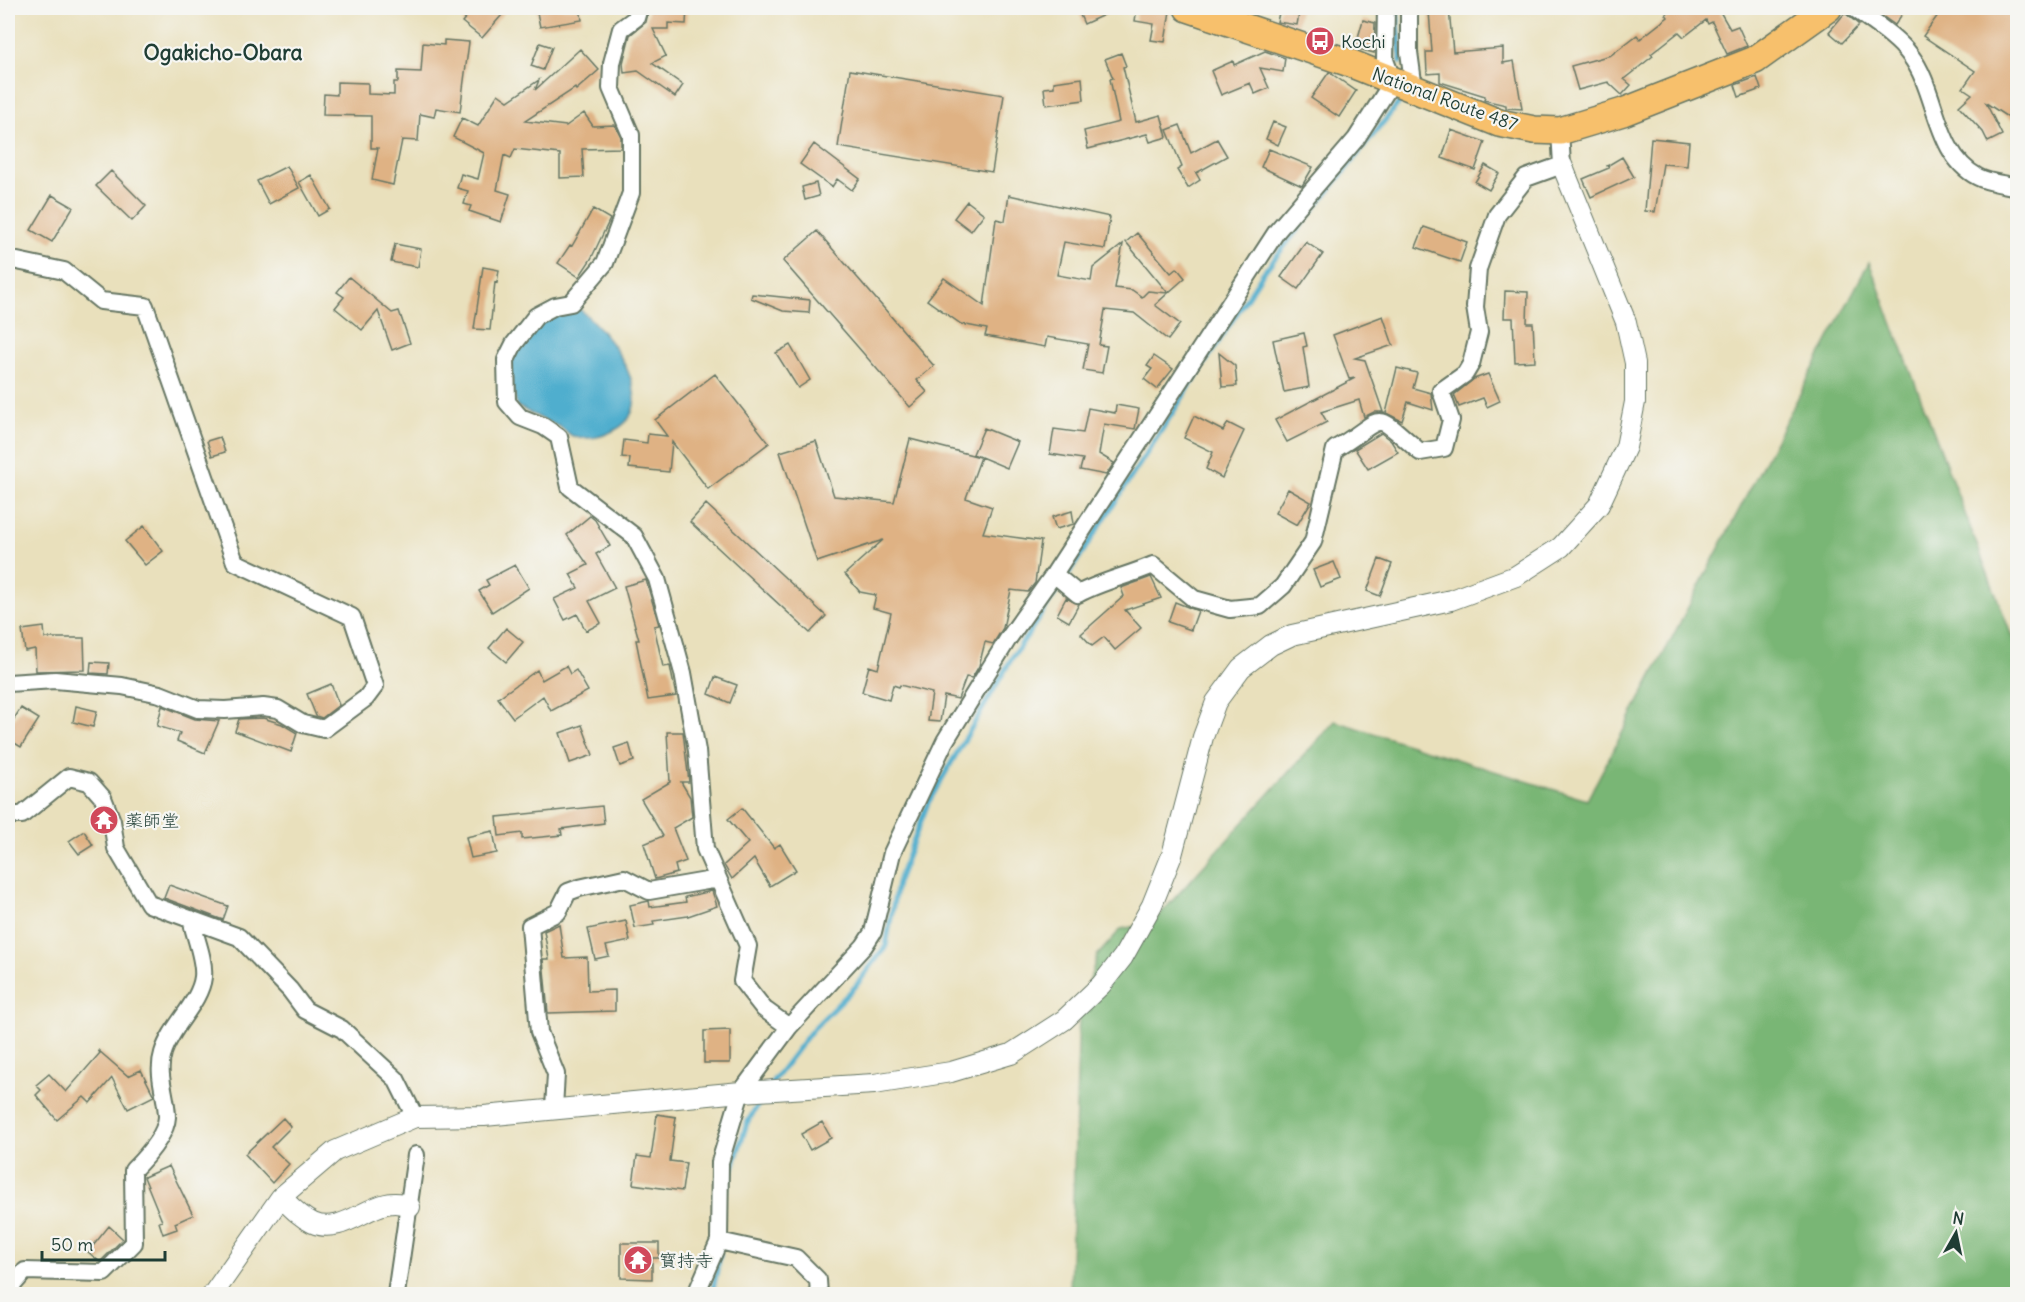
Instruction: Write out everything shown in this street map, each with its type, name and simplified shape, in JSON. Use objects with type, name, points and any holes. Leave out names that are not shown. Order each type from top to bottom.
[{"type":"highway","name":"National Route 487","points":[[1188,8],[1404,85],[1499,123],[1534,130],[1560,131],[1623,112],[1755,60],[1828,8]]},
{"type":"street","points":[[639,8],[636,18],[621,29],[612,63],[611,88],[632,135],[631,193],[605,263],[571,303],[555,306],[536,316],[514,344],[506,360],[507,402],[520,417],[543,426],[559,437],[570,487],[634,536],[657,579],[683,673],[697,751],[705,849],[748,946],[742,981],[764,1009],[789,1027]]},
{"type":"street","points":[[1386,8],[1385,60],[1404,85]]},
{"type":"street","points":[[696,1294],[719,1241],[720,1162],[741,1092],[789,1027],[864,946],[873,932],[892,853],[945,741],[1008,639],[1054,574],[1277,231],[1404,85],[1409,52],[1408,8]]},
{"type":"street","points":[[1854,8],[1910,55],[1931,94],[1940,129],[1961,165],[1978,178],[2018,187]]},
{"type":"street","points":[[213,1294],[281,1197],[335,1150],[415,1117],[484,1116],[741,1092],[874,1084],[951,1072],[1011,1054],[1064,1020],[1101,985],[1123,957],[1152,905],[1172,855],[1203,737],[1216,702],[1241,668],[1271,645],[1292,635],[1451,600],[1516,576],[1561,547],[1599,505],[1626,447],[1635,402],[1635,363],[1626,322],[1562,165],[1560,131]]},
{"type":"street","points":[[1054,574],[1078,594],[1098,583],[1153,565],[1194,599],[1230,609],[1260,606],[1283,586],[1313,542],[1335,449],[1375,420],[1386,421],[1420,452],[1444,448],[1451,420],[1441,391],[1465,374],[1471,364],[1479,332],[1474,307],[1478,269],[1497,215],[1526,178],[1562,165]]},
{"type":"street","points":[[8,259],[64,272],[101,301],[146,306],[236,562],[352,617],[375,686],[366,698],[324,729],[303,724],[278,709],[263,706],[225,710],[198,709],[160,694],[122,686],[54,680],[8,683]]},
{"type":"street","points":[[8,815],[22,815],[69,777],[89,782],[103,798],[112,821],[116,848],[149,904],[239,937],[290,990],[305,1010],[342,1029],[396,1079],[415,1117]]},
{"type":"street","points":[[554,1108],[556,1074],[539,1032],[530,927],[558,912],[568,892],[579,888],[624,878],[649,891],[718,879]]},
{"type":"street","points":[[10,1289],[25,1271],[104,1273],[134,1243],[133,1170],[151,1152],[167,1119],[161,1082],[162,1056],[178,1020],[200,990],[203,975],[191,919]]},
{"type":"street","points":[[396,1294],[401,1245],[410,1207],[416,1155]]},
{"type":"street","points":[[281,1197],[315,1224],[336,1226],[392,1202],[410,1207]]},
{"type":"street","points":[[719,1241],[796,1258],[818,1280],[819,1294]]},
{"type":"green space","points":[[1869,262],[2017,650],[2017,1294],[1070,1294],[1079,1014],[1097,956],[1121,929],[1152,923],[1335,721],[1587,800]]},
{"type":"water","points":[[578,308],[604,333],[616,350],[627,368],[633,387],[634,404],[628,419],[613,431],[594,438],[573,436],[517,406],[512,381],[511,368],[514,355],[524,337],[549,317]]},
{"type":"building","points":[[474,8],[508,8],[482,38],[462,22]]},
{"type":"building","points":[[536,8],[580,8],[582,20],[540,27]]},
{"type":"building","points":[[649,8],[687,8],[686,24],[668,23],[668,29],[653,29],[666,56],[652,63],[683,85],[675,97],[638,71],[624,73],[623,63],[630,35],[646,22]]},
{"type":"building","points":[[1077,8],[1119,8],[1084,24]]},
{"type":"building","points":[[1137,8],[1170,11],[1165,42],[1151,40],[1154,24],[1135,21]]},
{"type":"building","points":[[1280,8],[1300,8],[1297,25],[1277,22]]},
{"type":"building","points":[[1674,8],[1722,8],[1719,10],[1730,29],[1738,26],[1747,46],[1727,54],[1712,22],[1708,24],[1706,20],[1684,37],[1679,32],[1651,54],[1653,56],[1624,79],[1631,85],[1622,95],[1608,82],[1578,90],[1571,66],[1611,55],[1637,35],[1640,39],[1668,17],[1666,14]]},
{"type":"building","points":[[1871,8],[1906,8],[1895,25]]},
{"type":"building","points":[[1943,8],[2018,8],[2018,124],[1986,103],[2002,135],[1988,142],[1983,132],[1959,106],[1972,94],[1963,88],[1975,71],[1923,36]]},
{"type":"building","points":[[1449,9],[1453,52],[1503,48],[1503,63],[1514,61],[1522,109],[1506,108],[1506,105],[1484,100],[1485,96],[1440,82],[1440,73],[1427,74],[1426,52],[1432,52],[1429,11]]},
{"type":"building","points":[[1845,13],[1859,25],[1842,43],[1829,32]]},
{"type":"building","points":[[1363,20],[1375,23],[1374,53],[1355,48]]},
{"type":"building","points":[[444,40],[469,42],[460,112],[436,108],[434,117],[420,114],[418,141],[402,140],[393,185],[372,180],[378,148],[371,148],[371,116],[323,115],[324,94],[337,95],[337,82],[368,83],[368,94],[394,95],[394,82],[398,82],[398,71],[421,72],[423,43],[444,45]]},
{"type":"building","points":[[540,43],[552,47],[543,70],[531,66]]},
{"type":"building","points":[[580,49],[599,70],[576,90],[575,88],[525,121],[566,126],[584,113],[593,126],[615,125],[621,137],[621,148],[582,149],[584,177],[560,178],[560,154],[515,149],[511,158],[504,155],[497,190],[510,194],[501,222],[469,211],[471,206],[464,204],[468,191],[457,188],[461,174],[478,179],[484,153],[453,137],[462,118],[478,126],[498,94],[508,101],[539,80],[535,90]]},
{"type":"building","points":[[1265,51],[1285,58],[1283,72],[1260,68],[1269,88],[1255,94],[1250,83],[1221,95],[1211,71],[1233,61],[1234,65]]},
{"type":"building","points":[[1121,53],[1126,66],[1123,67],[1136,122],[1161,115],[1167,137],[1150,142],[1147,134],[1088,149],[1084,131],[1119,122],[1110,79],[1113,78],[1105,59]]},
{"type":"building","points":[[850,70],[1004,95],[992,172],[838,147]]},
{"type":"building","points":[[1329,72],[1356,91],[1339,117],[1311,98]]},
{"type":"building","points":[[1757,77],[1761,89],[1739,97],[1735,85]]},
{"type":"building","points":[[1082,78],[1084,100],[1046,105],[1044,88],[1054,87],[1054,82]]},
{"type":"building","points":[[1273,122],[1286,127],[1278,145],[1266,139]]},
{"type":"building","points":[[1180,125],[1191,153],[1217,139],[1227,156],[1196,173],[1200,180],[1188,188],[1177,170],[1182,167],[1167,130]]},
{"type":"building","points":[[1451,130],[1485,142],[1475,170],[1442,158]]},
{"type":"building","points":[[1651,138],[1689,142],[1687,166],[1663,164],[1655,212],[1645,211]]},
{"type":"building","points":[[814,144],[860,179],[852,190],[837,179],[832,187],[800,164]]},
{"type":"building","points":[[1269,149],[1313,167],[1302,186],[1261,167]]},
{"type":"building","points":[[1622,157],[1634,177],[1591,197],[1583,179],[1609,168],[1607,166]]},
{"type":"building","points":[[1485,165],[1499,173],[1489,190],[1475,182]]},
{"type":"building","points":[[287,166],[299,188],[269,204],[257,181]]},
{"type":"building","points":[[111,171],[146,206],[132,221],[96,186]]},
{"type":"building","points":[[311,175],[330,209],[318,216],[299,182]]},
{"type":"building","points":[[816,183],[819,196],[805,200],[802,187]]},
{"type":"building","points":[[52,195],[73,207],[52,242],[31,230]]},
{"type":"building","points":[[1009,195],[1110,217],[1105,249],[1064,242],[1057,275],[1091,281],[1093,268],[1123,244],[1115,288],[1132,290],[1142,297],[1148,291],[1168,293],[1155,305],[1180,324],[1168,340],[1134,313],[1105,310],[1099,345],[1107,346],[1102,373],[1083,370],[1088,344],[1047,337],[1045,347],[985,336],[987,329],[961,324],[927,300],[944,278],[984,306],[996,219],[1005,221]]},
{"type":"building","points":[[967,201],[984,214],[971,231],[954,218]]},
{"type":"building","points":[[593,209],[610,219],[591,259],[579,277],[558,263],[570,245],[572,246]]},
{"type":"building","points":[[1424,227],[1467,242],[1460,262],[1416,247]]},
{"type":"building","points":[[817,231],[934,366],[917,380],[927,392],[910,407],[783,261]]},
{"type":"building","points":[[1137,233],[1171,273],[1177,268],[1185,278],[1168,293],[1126,242]]},
{"type":"building","points":[[1306,242],[1323,254],[1298,289],[1281,277]]},
{"type":"building","points":[[395,244],[421,249],[418,267],[391,262]]},
{"type":"building","points":[[483,267],[499,270],[497,283],[495,282],[490,330],[474,329]]},
{"type":"building","points":[[349,277],[392,313],[399,311],[410,343],[392,350],[378,311],[362,330],[335,308],[344,297],[337,292]]},
{"type":"building","points":[[1505,291],[1528,292],[1527,323],[1533,323],[1535,361],[1515,362],[1513,318],[1504,318]]},
{"type":"building","points":[[752,294],[810,300],[809,313],[783,311],[751,298]]},
{"type":"building","points":[[1383,316],[1393,345],[1355,358],[1365,360],[1383,412],[1374,412],[1364,417],[1359,400],[1321,412],[1327,422],[1287,442],[1275,420],[1355,378],[1349,379],[1333,335]]},
{"type":"building","points":[[1304,333],[1307,346],[1303,347],[1309,387],[1284,392],[1273,340]]},
{"type":"building","points":[[790,345],[810,380],[798,388],[776,353]]},
{"type":"building","points":[[1219,353],[1235,366],[1237,386],[1222,387]]},
{"type":"building","points":[[1154,356],[1173,369],[1157,389],[1144,379],[1152,369],[1147,366]]},
{"type":"building","points":[[1397,368],[1417,373],[1413,388],[1431,393],[1433,410],[1408,402],[1402,421],[1386,413]]},
{"type":"building","points":[[715,374],[769,443],[708,489],[672,442],[669,472],[629,468],[630,458],[622,457],[624,440],[647,443],[648,434],[667,436],[655,420]]},
{"type":"building","points":[[1488,374],[1500,401],[1487,407],[1483,398],[1459,407],[1454,395],[1474,379]]},
{"type":"building","points":[[1116,405],[1139,409],[1135,429],[1104,424],[1099,454],[1114,463],[1106,475],[1080,470],[1083,459],[1050,454],[1054,429],[1083,433],[1088,408],[1115,413]]},
{"type":"building","points":[[1194,416],[1223,431],[1228,423],[1244,431],[1222,478],[1206,469],[1213,452],[1184,438]]},
{"type":"building","points":[[984,428],[1018,442],[1007,468],[981,457],[966,498],[992,507],[983,533],[1041,541],[1035,583],[1028,592],[1011,590],[1003,628],[993,644],[985,642],[979,666],[972,678],[966,677],[958,699],[944,696],[940,722],[928,721],[932,693],[893,685],[889,700],[862,692],[869,666],[878,669],[891,613],[873,608],[876,595],[860,592],[845,574],[883,540],[817,562],[780,452],[816,441],[834,496],[894,502],[910,439],[980,457],[973,454]]},
{"type":"building","points":[[1381,433],[1391,441],[1398,452],[1368,469],[1355,449]]},
{"type":"building","points":[[220,437],[225,452],[212,456],[207,441]]},
{"type":"building","points":[[1288,489],[1311,502],[1297,525],[1275,513]]},
{"type":"building","points":[[706,504],[826,616],[810,633],[690,522]]},
{"type":"building","points":[[1072,511],[1074,524],[1056,529],[1052,517]]},
{"type":"building","points":[[590,516],[595,520],[610,546],[596,554],[615,588],[589,601],[601,623],[586,631],[577,614],[565,620],[554,599],[578,588],[570,574],[588,565],[567,535]]},
{"type":"building","points":[[144,526],[163,551],[145,565],[125,541]]},
{"type":"building","points":[[1379,559],[1392,564],[1380,596],[1367,591]]},
{"type":"building","points":[[1334,562],[1341,579],[1320,587],[1313,570]]},
{"type":"building","points":[[515,565],[529,588],[492,612],[479,591],[489,585],[486,580]]},
{"type":"building","points":[[1151,577],[1161,598],[1125,610],[1141,628],[1115,650],[1104,637],[1092,646],[1081,634],[1124,596],[1121,588]]},
{"type":"building","points":[[646,580],[659,625],[654,626],[663,667],[670,666],[676,696],[648,700],[636,640],[639,640],[624,586]]},
{"type":"building","points":[[1066,598],[1079,604],[1069,622],[1057,615]]},
{"type":"building","points":[[1175,602],[1198,611],[1191,630],[1168,622]]},
{"type":"building","points":[[44,627],[45,638],[84,638],[85,670],[36,671],[35,649],[25,651],[22,630]]},
{"type":"building","points":[[506,628],[523,642],[506,662],[489,648]]},
{"type":"building","points":[[91,662],[109,663],[108,674],[90,673]]},
{"type":"building","points":[[566,666],[570,674],[576,670],[588,691],[551,711],[543,696],[513,718],[498,698],[537,670],[542,680]]},
{"type":"building","points":[[715,677],[737,685],[730,703],[709,694]]},
{"type":"building","points":[[331,684],[339,705],[322,718],[316,716],[307,694]]},
{"type":"building","points":[[76,706],[97,711],[93,727],[73,722]]},
{"type":"building","points":[[162,706],[195,719],[219,721],[205,753],[177,741],[180,733],[157,726]]},
{"type":"building","points":[[21,708],[39,719],[21,747],[8,739],[8,728]]},
{"type":"building","points":[[263,718],[282,724],[297,733],[291,752],[235,731],[239,719]]},
{"type":"building","points":[[582,725],[593,755],[570,763],[560,733]]},
{"type":"building","points":[[667,732],[683,732],[689,782],[681,782],[690,797],[692,817],[673,828],[686,861],[675,865],[677,873],[655,879],[644,844],[663,836],[641,799],[670,782]]},
{"type":"building","points":[[629,743],[634,761],[620,766],[614,748]]},
{"type":"building","points":[[602,806],[604,823],[561,829],[562,835],[522,839],[522,833],[499,836],[497,817]]},
{"type":"building","points":[[742,808],[774,848],[780,844],[796,870],[770,886],[754,859],[732,879],[724,865],[748,843],[728,819]]},
{"type":"building","points":[[84,831],[93,845],[79,854],[69,841]]},
{"type":"building","points":[[493,831],[497,853],[471,858],[466,837]]},
{"type":"building","points":[[169,885],[228,906],[223,920],[164,898]]},
{"type":"building","points":[[712,891],[717,906],[688,916],[653,921],[654,925],[635,928],[630,905],[649,901],[650,907],[686,902],[685,897]]},
{"type":"building","points":[[626,921],[630,941],[606,946],[609,956],[595,959],[588,929]]},
{"type":"building","points":[[559,924],[564,958],[587,957],[588,991],[615,990],[615,1011],[548,1013],[543,959],[549,959],[544,931]]},
{"type":"building","points":[[730,1030],[730,1063],[704,1063],[704,1031]]},
{"type":"building","points":[[98,1050],[128,1076],[141,1070],[154,1096],[128,1109],[112,1078],[90,1103],[84,1097],[57,1120],[36,1095],[41,1090],[36,1085],[49,1074],[66,1092],[100,1053]]},
{"type":"building","points":[[657,1114],[676,1117],[670,1161],[686,1163],[682,1191],[633,1184],[637,1156],[651,1158]]},
{"type":"building","points":[[283,1118],[291,1127],[271,1147],[289,1164],[272,1183],[245,1154]]},
{"type":"building","points":[[822,1122],[831,1138],[810,1150],[801,1134]]},
{"type":"building","points":[[169,1166],[193,1215],[175,1223],[177,1229],[163,1234],[159,1222],[162,1221],[144,1177]]},
{"type":"building","points":[[109,1226],[123,1239],[100,1262],[88,1252]]},
{"type":"building","points":[[621,1243],[659,1243],[659,1258],[652,1258],[652,1279],[621,1278]]},
{"type":"waterway","points":[[1397,8],[1401,62]]},
{"type":"waterway","points":[[770,1085],[812,1030],[855,987],[886,946],[897,883],[928,803],[1012,658],[1263,273],[1402,99]]},
{"type":"waterway","points":[[726,1189],[747,1123],[764,1095]]},
{"type":"waterway","points":[[712,1294],[720,1255]]},
{"type":"place","name":"Kochi","points":[[1320,41]]},
{"type":"place","name":"薬師堂","points":[[104,820]]},
{"type":"place","name":"寳持寺","points":[[638,1260]]},
{"type":"district","name":"Ogakicho-Obara","points":[[223,52]]}]
